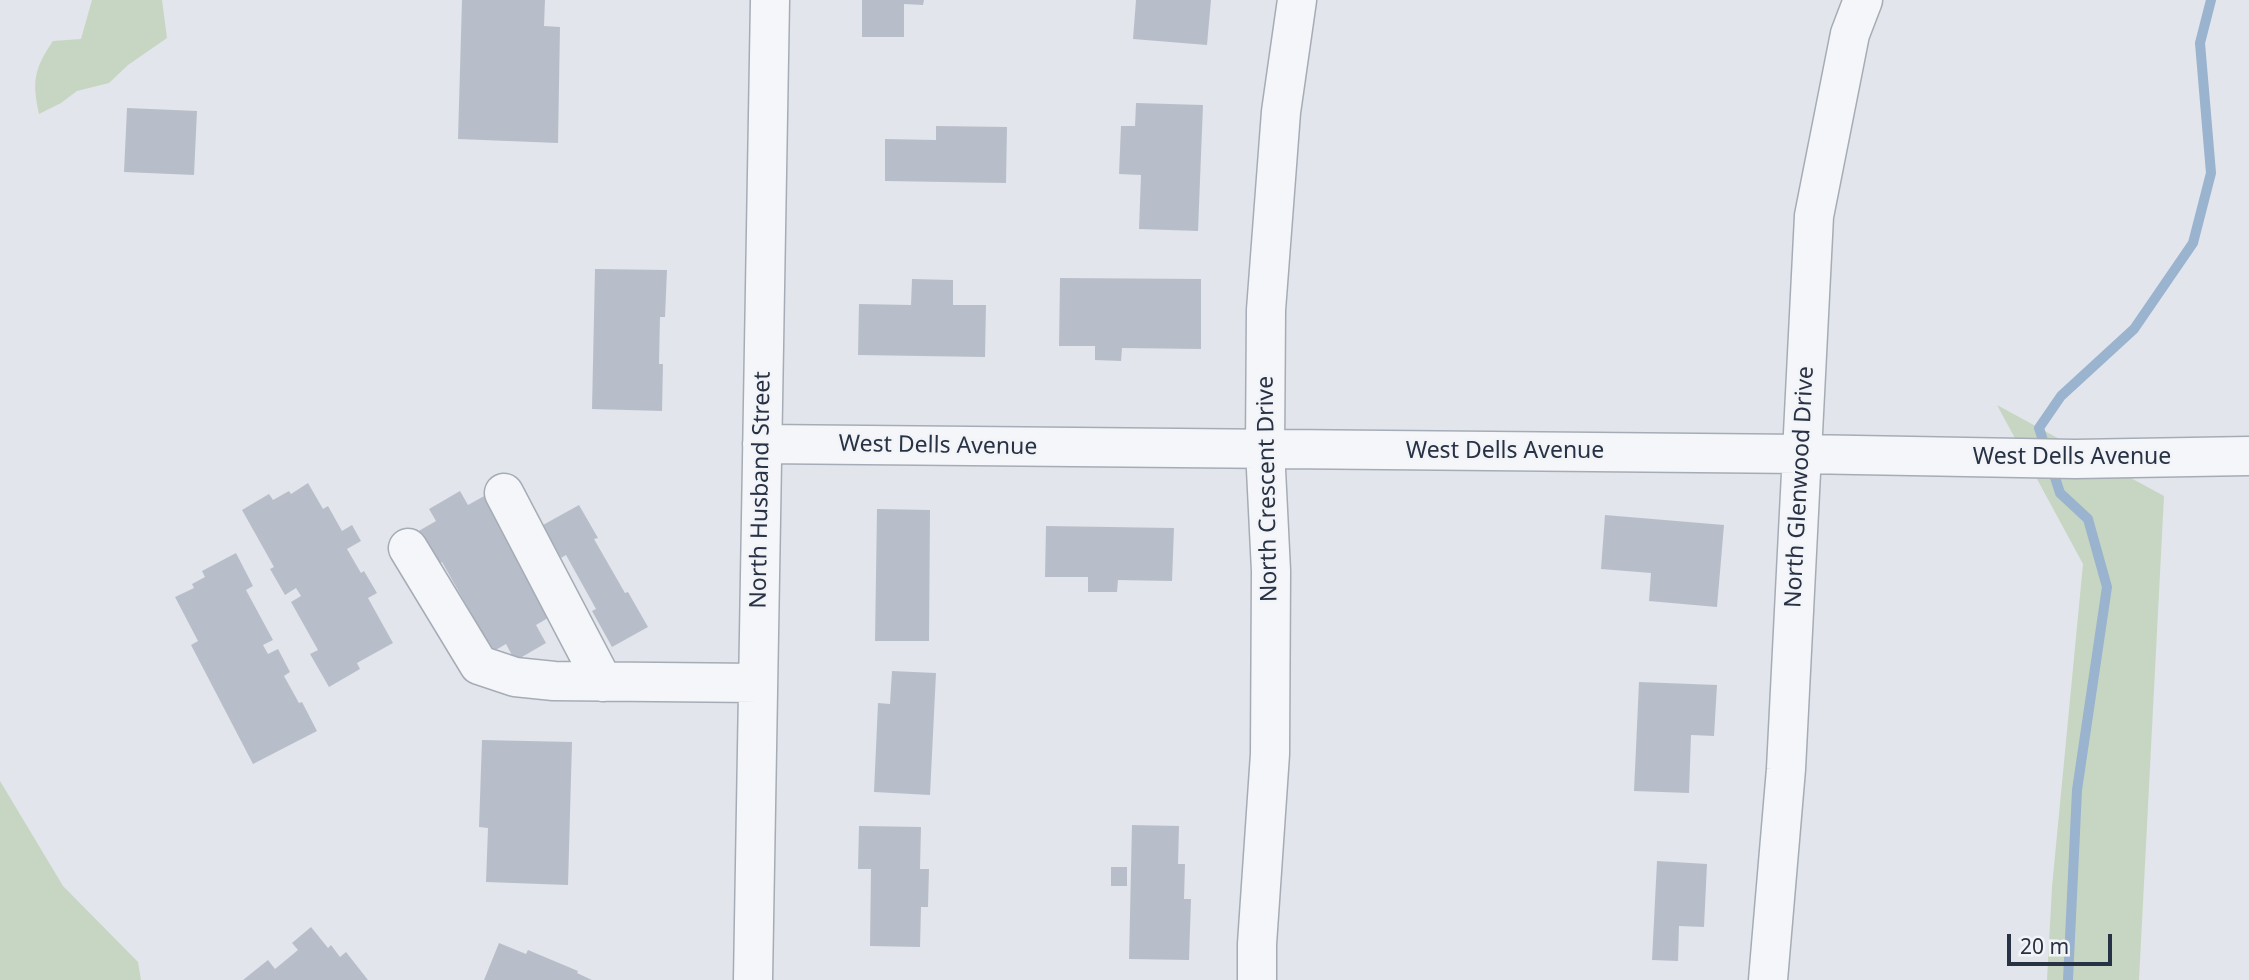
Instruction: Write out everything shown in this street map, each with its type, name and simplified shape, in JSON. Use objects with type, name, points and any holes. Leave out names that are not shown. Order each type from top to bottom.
[{"type":"street","name":"North Husband Street","points":[[753,980],[771,0]]},
{"type":"street","name":"North Crescent Drive","points":[[1257,980],[1270,754],[1271,571],[1265,449],[1266,310],[1280,112],[1297,0]]},
{"type":"street","name":"North Glenwood Drive","points":[[1768,980],[1786,769],[1814,216],[1850,34],[1863,0]]},
{"type":"street","name":"West Dells Avenue","points":[[762,444],[2075,458],[2249,456]]},
{"type":"street","points":[[504,493],[603,682]]},
{"type":"street","points":[[408,548],[479,665],[515,677],[603,682],[758,683]]},
{"type":"green space","points":[[92,0],[162,0],[167,38],[128,65],[109,83],[77,91],[39,114],[35,84],[38,68],[53,41],[81,39]]},
{"type":"green space","points":[[1997,405],[2164,496],[2139,980],[2047,980],[2052,887],[2083,564]]},
{"type":"green space","points":[[0,781],[63,886],[138,962],[141,980],[0,980]]},
{"type":"building","points":[[462,0],[545,0],[544,26],[560,27],[558,143],[458,139]]},
{"type":"building","points":[[862,0],[924,0],[923,5],[904,4],[904,37],[862,37]]},
{"type":"building","points":[[1136,0],[1211,0],[1207,45],[1133,39]]},
{"type":"building","points":[[1136,103],[1203,105],[1198,231],[1139,229],[1141,175],[1119,174],[1121,126],[1135,126]]},
{"type":"building","points":[[127,108],[197,111],[194,175],[124,172]]},
{"type":"building","points":[[936,126],[1007,127],[1006,183],[885,181],[885,139],[936,140]]},
{"type":"building","points":[[595,269],[667,270],[665,317],[660,317],[662,411],[592,409]]},
{"type":"building","points":[[1060,278],[1201,279],[1201,349],[1122,348],[1121,361],[1095,360],[1095,346],[1059,346]]},
{"type":"building","points":[[912,279],[953,280],[953,305],[986,305],[985,357],[858,355],[859,304],[911,305]]},
{"type":"building","points":[[308,483],[323,509],[328,506],[342,531],[352,525],[361,541],[347,549],[377,593],[368,598],[393,643],[357,663],[360,669],[329,687],[310,654],[318,650],[291,602],[301,596],[296,588],[285,595],[270,569],[274,567],[242,510],[269,494],[273,500],[289,491],[291,494]]},
{"type":"building","points":[[460,491],[468,505],[486,495],[504,527],[501,529],[553,615],[536,625],[546,643],[515,661],[506,644],[487,655],[466,619],[472,615],[442,562],[436,565],[417,532],[436,521],[429,509]]},
{"type":"building","points":[[579,505],[598,538],[594,539],[648,627],[612,647],[592,611],[596,609],[566,555],[561,558],[543,525]]},
{"type":"building","points":[[877,509],[930,510],[929,641],[875,641]]},
{"type":"building","points":[[1605,515],[1724,525],[1717,607],[1649,601],[1651,573],[1601,569]]},
{"type":"building","points":[[1046,526],[1174,528],[1172,581],[1118,580],[1117,592],[1088,592],[1088,577],[1045,577]]},
{"type":"building","points":[[236,553],[253,586],[246,590],[273,640],[263,645],[268,654],[278,649],[290,672],[284,676],[317,731],[253,764],[191,645],[198,641],[175,597],[194,588],[192,584],[205,577],[202,571]]},
{"type":"building","points":[[892,671],[936,673],[930,795],[874,792],[878,703],[890,704]]},
{"type":"building","points":[[1639,682],[1717,685],[1714,736],[1691,735],[1689,793],[1634,791]]},
{"type":"building","points":[[482,740],[572,742],[568,885],[486,882],[488,828],[479,827]]},
{"type":"building","points":[[1132,825],[1179,826],[1178,864],[1185,864],[1184,899],[1191,899],[1189,960],[1129,959]]},
{"type":"building","points":[[859,826],[921,827],[920,869],[929,869],[928,907],[921,907],[920,947],[870,946],[871,869],[858,869]]},
{"type":"building","points":[[1657,861],[1707,864],[1704,927],[1679,926],[1678,961],[1652,960]]},
{"type":"building","points":[[1111,867],[1127,867],[1127,886],[1111,886]]},
{"type":"building","points":[[311,927],[328,948],[331,945],[340,957],[346,952],[368,980],[243,980],[268,960],[275,969],[298,950],[292,943]]},
{"type":"building","points":[[499,943],[526,954],[528,950],[578,971],[577,973],[592,980],[484,980]]},
{"type":"waterway","points":[[2068,980],[2077,790],[2107,587],[2088,519],[2060,493],[2039,428],[2061,396],[2134,329],[2193,243],[2211,173],[2200,43],[2211,0]]}]
